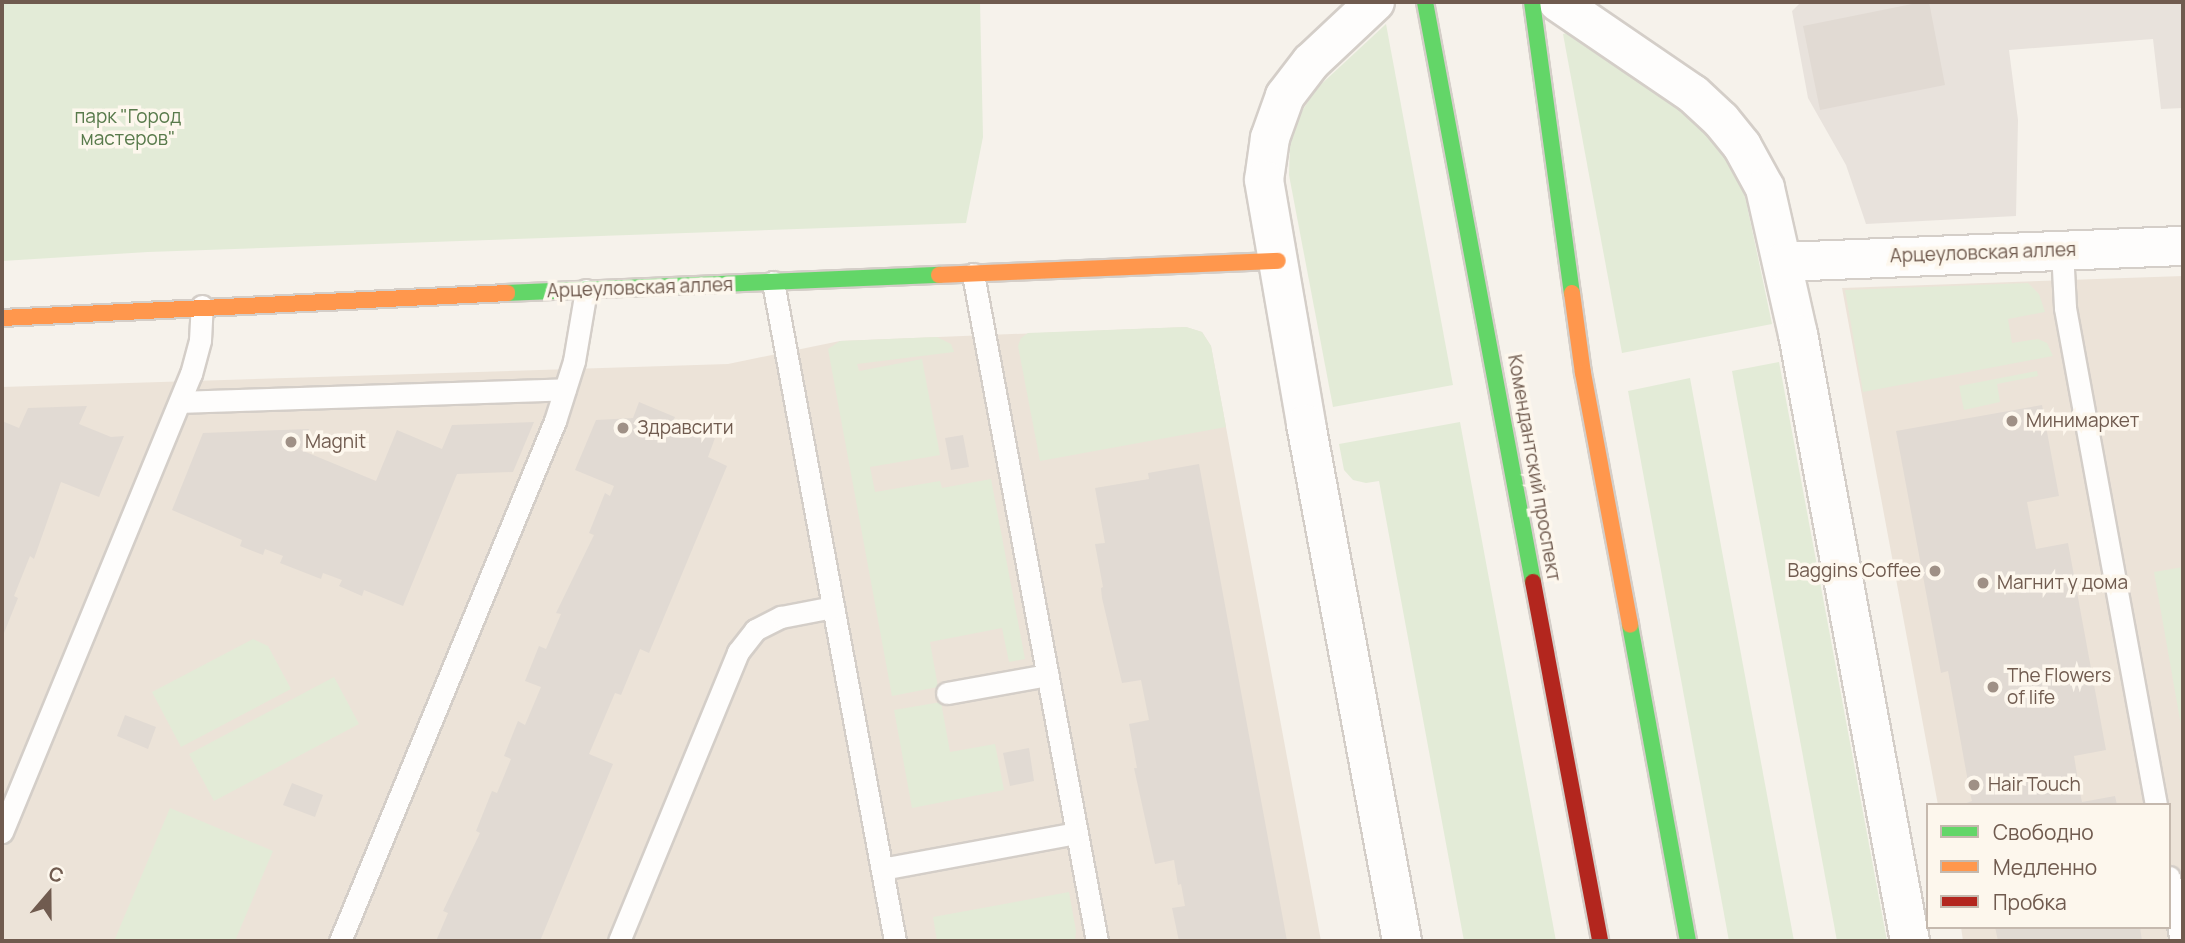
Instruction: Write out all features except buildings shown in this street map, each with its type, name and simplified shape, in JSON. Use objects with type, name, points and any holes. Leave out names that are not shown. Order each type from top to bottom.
[{"type":"street","points":[[1375,2],[1311,62],[1285,96],[1270,138],[1264,180],[1402,941]]},
{"type":"street","name":"Комендантский проспект","points":[[1425,2],[1600,941]]},
{"type":"street","points":[[1532,2],[1583,373],[1688,941]]},
{"type":"street","points":[[1558,2],[1693,94],[1721,120],[1742,146],[1765,188],[1783,262],[1910,941]]},
{"type":"street","name":"Арцеуловская аллея","points":[[1783,262],[2183,246]]},
{"type":"street","name":"Арцеуловская аллея","points":[[2,318],[202,306],[1278,261]]},
{"type":"lane","points":[[2062,250],[2067,321],[2156,803]]},
{"type":"lane","points":[[973,274],[1097,941]]},
{"type":"lane","points":[[773,282],[895,941]]},
{"type":"lane","points":[[340,941],[565,389],[574,361],[586,290]]},
{"type":"lane","points":[[2,832],[180,402],[200,340],[202,306]]},
{"type":"lane","points":[[180,402],[565,389]]},
{"type":"lane","points":[[619,941],[738,652],[755,630],[781,617],[833,607]]},
{"type":"lane","points":[[947,693],[1047,675]]},
{"type":"lane","points":[[882,869],[1077,832]]},
{"type":"lane","points":[[2171,888],[2181,941]]},
{"type":"shaded area","points":[[1801,2],[2183,2],[2183,108],[2161,109],[2153,39],[2009,50],[2018,120],[2016,216],[1866,224],[1846,165],[1808,98],[1792,11]]},
{"type":"shaded area","points":[[2183,276],[2183,941],[1963,941],[1961,929],[2171,929],[2171,803],[1938,803],[1842,288]]},
{"type":"shaded area","points":[[1186,327],[1202,332],[1211,346],[1321,941],[2,941],[2,387],[728,364],[840,341]]},
{"type":"green space","name":"парк \"Город мастеров\"","points":[[2,2],[980,2],[983,137],[966,223],[148,252],[2,261]]},
{"type":"green space","points":[[1386,24],[1453,385],[1333,407],[1289,175],[1290,144],[1300,114],[1316,89]]},
{"type":"green space","points":[[1567,33],[1679,110],[1707,135],[1727,158],[1744,191],[1772,324],[1622,353],[1563,34]]},
{"type":"green space","points":[[2028,283],[2039,294],[2045,312],[2008,319],[2012,343],[2038,339],[2047,343],[2053,356],[1863,392],[1845,290]]},
{"type":"green space","points":[[1186,327],[1202,332],[1211,346],[1226,427],[1040,461],[1018,346],[1021,338],[1028,333]]},
{"type":"green space","points":[[937,337],[951,344],[954,352],[857,364],[859,371],[922,359],[940,455],[870,467],[875,492],[940,481],[942,488],[991,479],[1025,659],[1009,662],[1002,628],[930,642],[938,687],[892,696],[828,349],[840,341]]},
{"type":"green space","points":[[1779,362],[1887,941],[1837,941],[1732,371]]},
{"type":"green space","points":[[2037,371],[2038,376],[1997,384],[2000,402],[1964,410],[1959,386]]},
{"type":"green space","points":[[1690,378],[1794,941],[1729,941],[1628,391]]},
{"type":"green space","points":[[1460,422],[1556,941],[1464,941],[1379,481],[1366,483],[1353,480],[1344,470],[1339,444]]},
{"type":"green space","points":[[2183,567],[2183,737],[2154,572]]},
{"type":"green space","points":[[253,639],[268,646],[291,689],[181,747],[152,692]]},
{"type":"green space","points":[[334,677],[359,724],[214,801],[189,754]]},
{"type":"green space","points":[[941,702],[950,752],[995,744],[1004,790],[912,808],[894,710]]},
{"type":"green space","points":[[170,808],[273,851],[235,941],[114,941]]},
{"type":"green space","points":[[1069,892],[1076,931],[1075,941],[937,941],[933,917]]},
{"type":"traffic: fast","points":[[1425,2],[1533,582]]},
{"type":"traffic: fast","points":[[1532,2],[1572,293]]},
{"type":"traffic: fast","points":[[507,293],[939,275]]},
{"type":"traffic: fast","points":[[1630,625],[1688,941]]},
{"type":"traffic: slow","points":[[939,275],[1278,261]]},
{"type":"traffic: slow","points":[[2,318],[507,293]]},
{"type":"traffic: slow","points":[[1572,293],[1583,373],[1630,625]]},
{"type":"traffic: jam","points":[[1533,582],[1600,941]]},
{"type":"place","name":"Минимаркет","points":[[2012,421]]},
{"type":"place","name":"Здравсити","points":[[623,428]]},
{"type":"place","name":"Magnit","points":[[291,442]]},
{"type":"place","name":"Baggins Coffee","points":[[1935,571]]},
{"type":"place","name":"Магнит у дома","points":[[1983,583]]},
{"type":"place","name":"The Flowers of life","points":[[1993,687]]},
{"type":"place","name":"Hair Touch","points":[[1974,785]]}]
